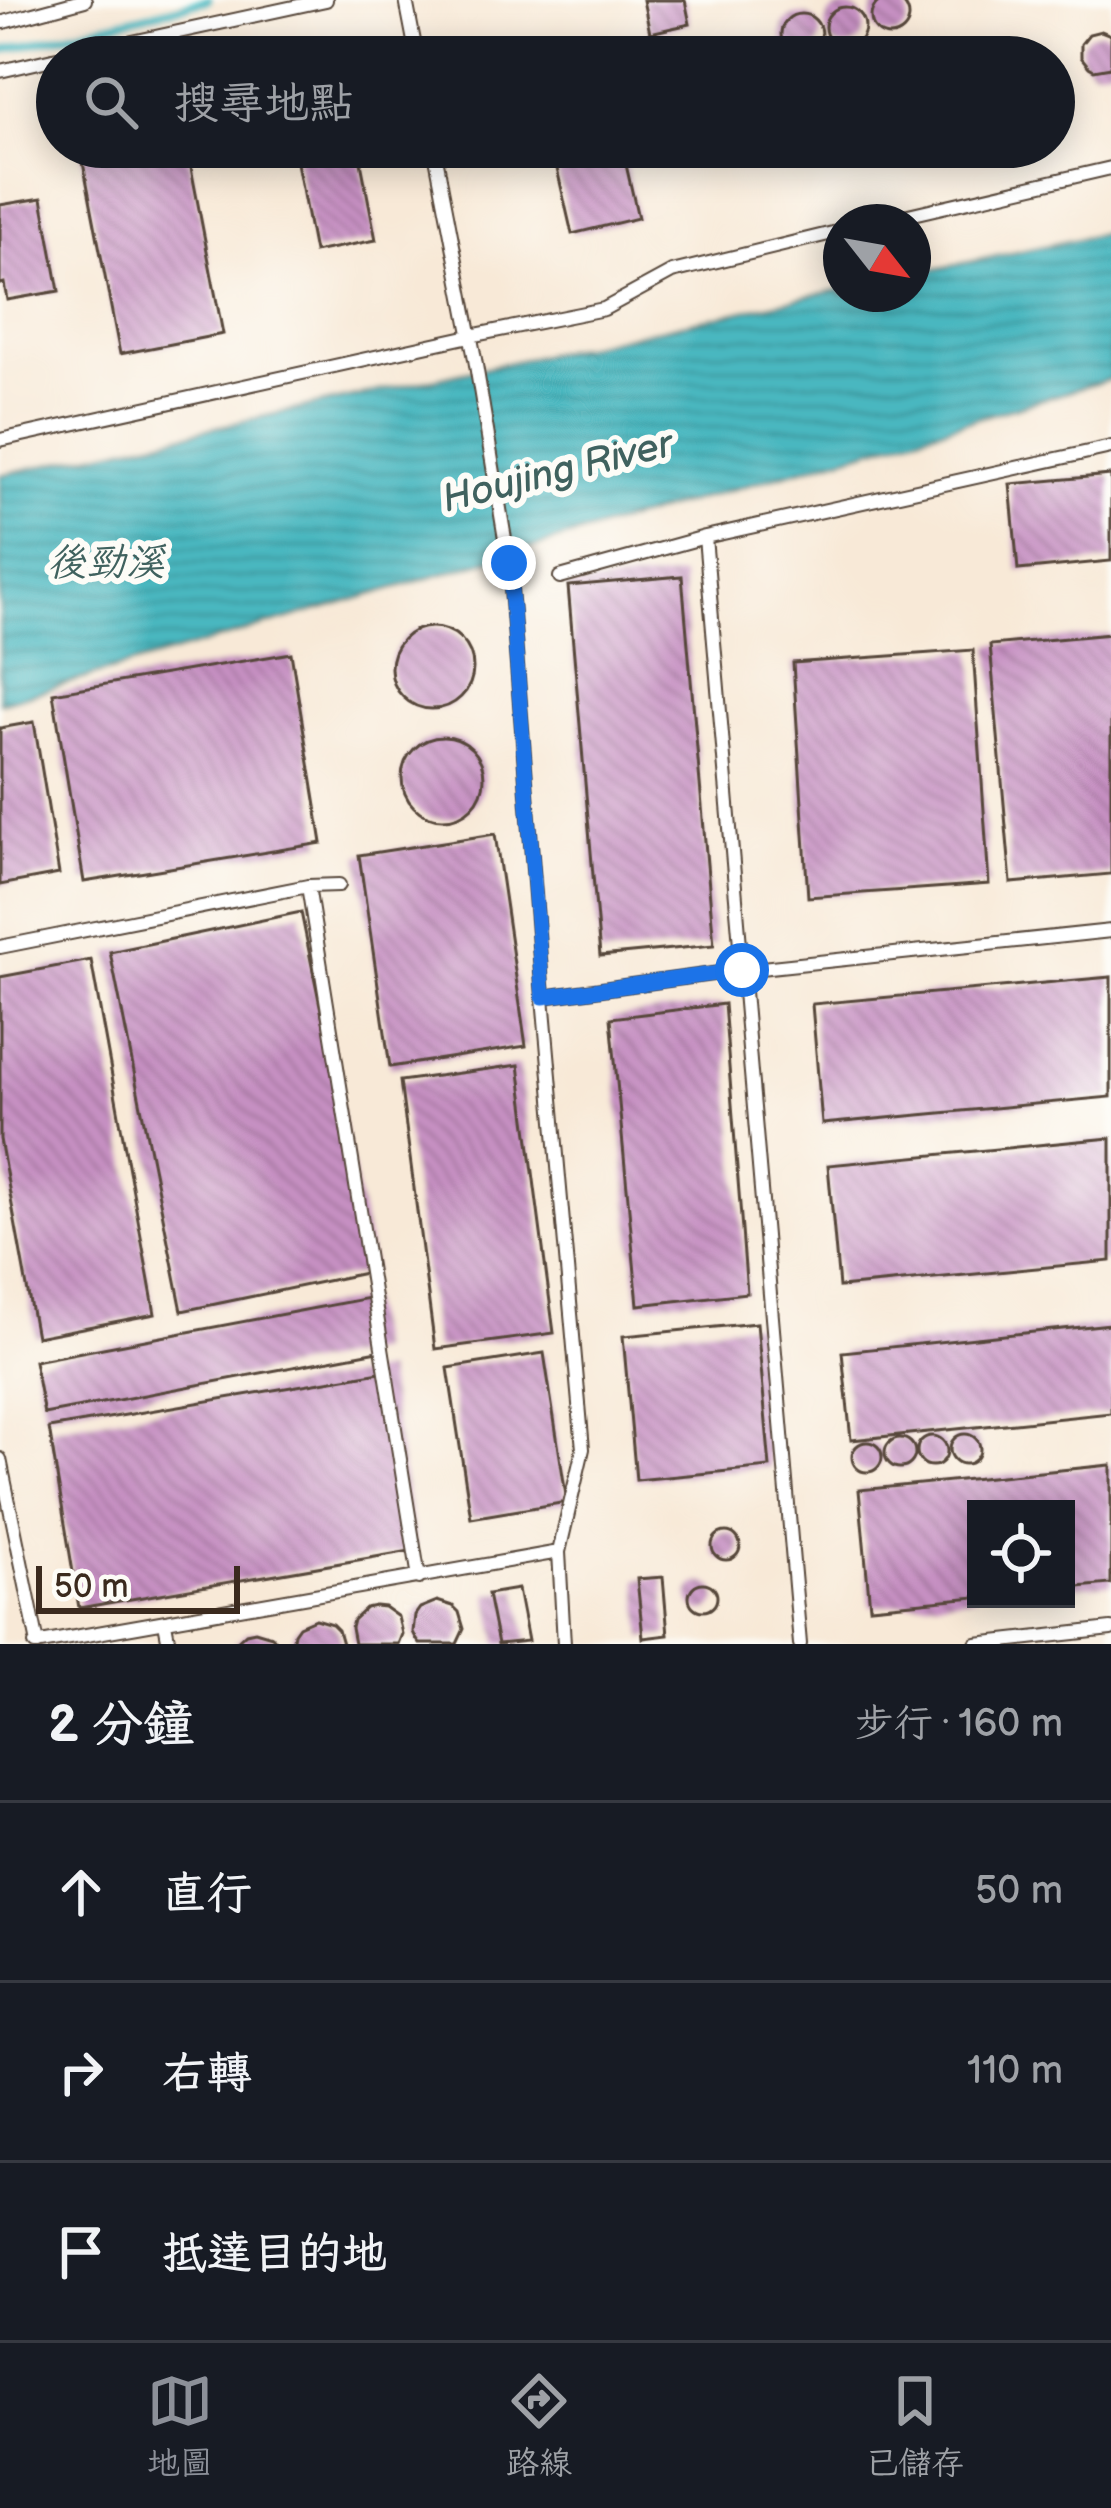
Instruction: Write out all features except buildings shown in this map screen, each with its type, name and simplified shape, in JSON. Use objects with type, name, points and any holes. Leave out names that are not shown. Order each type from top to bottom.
[{"type":"lane","points":[[0,22],[85,0]]},
{"type":"lane","points":[[161,36],[326,0]]},
{"type":"lane","points":[[406,0],[412,36]]},
{"type":"lane","points":[[0,71],[36,63]]},
{"type":"lane","points":[[438,168],[509,563],[583,1449],[560,1552],[564,1644]]},
{"type":"lane","points":[[931,210],[1111,168]]},
{"type":"lane","points":[[0,440],[604,309],[672,272],[823,235]]},
{"type":"lane","points":[[560,578],[705,537],[1111,447]]},
{"type":"lane","points":[[705,537],[800,1644]]},
{"type":"lane","points":[[0,947],[308,886],[339,885]]},
{"type":"lane","points":[[308,886],[419,1578]]},
{"type":"lane","points":[[543,997],[742,970],[1111,931]]},
{"type":"lane","points":[[0,1459],[36,1644],[560,1552]]},
{"type":"lane","points":[[166,1623],[169,1644]]},
{"type":"lane","points":[[976,1644],[1111,1629]]},
{"type":"water","name":"後勁溪","points":[[1111,232],[1111,379],[0,703],[0,475],[823,293],[823,312],[931,312],[931,270]]},
{"type":"waterway","points":[[61,36],[208,0]]},
{"type":"waterway","points":[[0,51],[36,42]]},
{"type":"route","points":[[509,563],[543,997],[742,970]]},
{"type":"water label","name":"Houjing River","points":[[557,470]]}]
